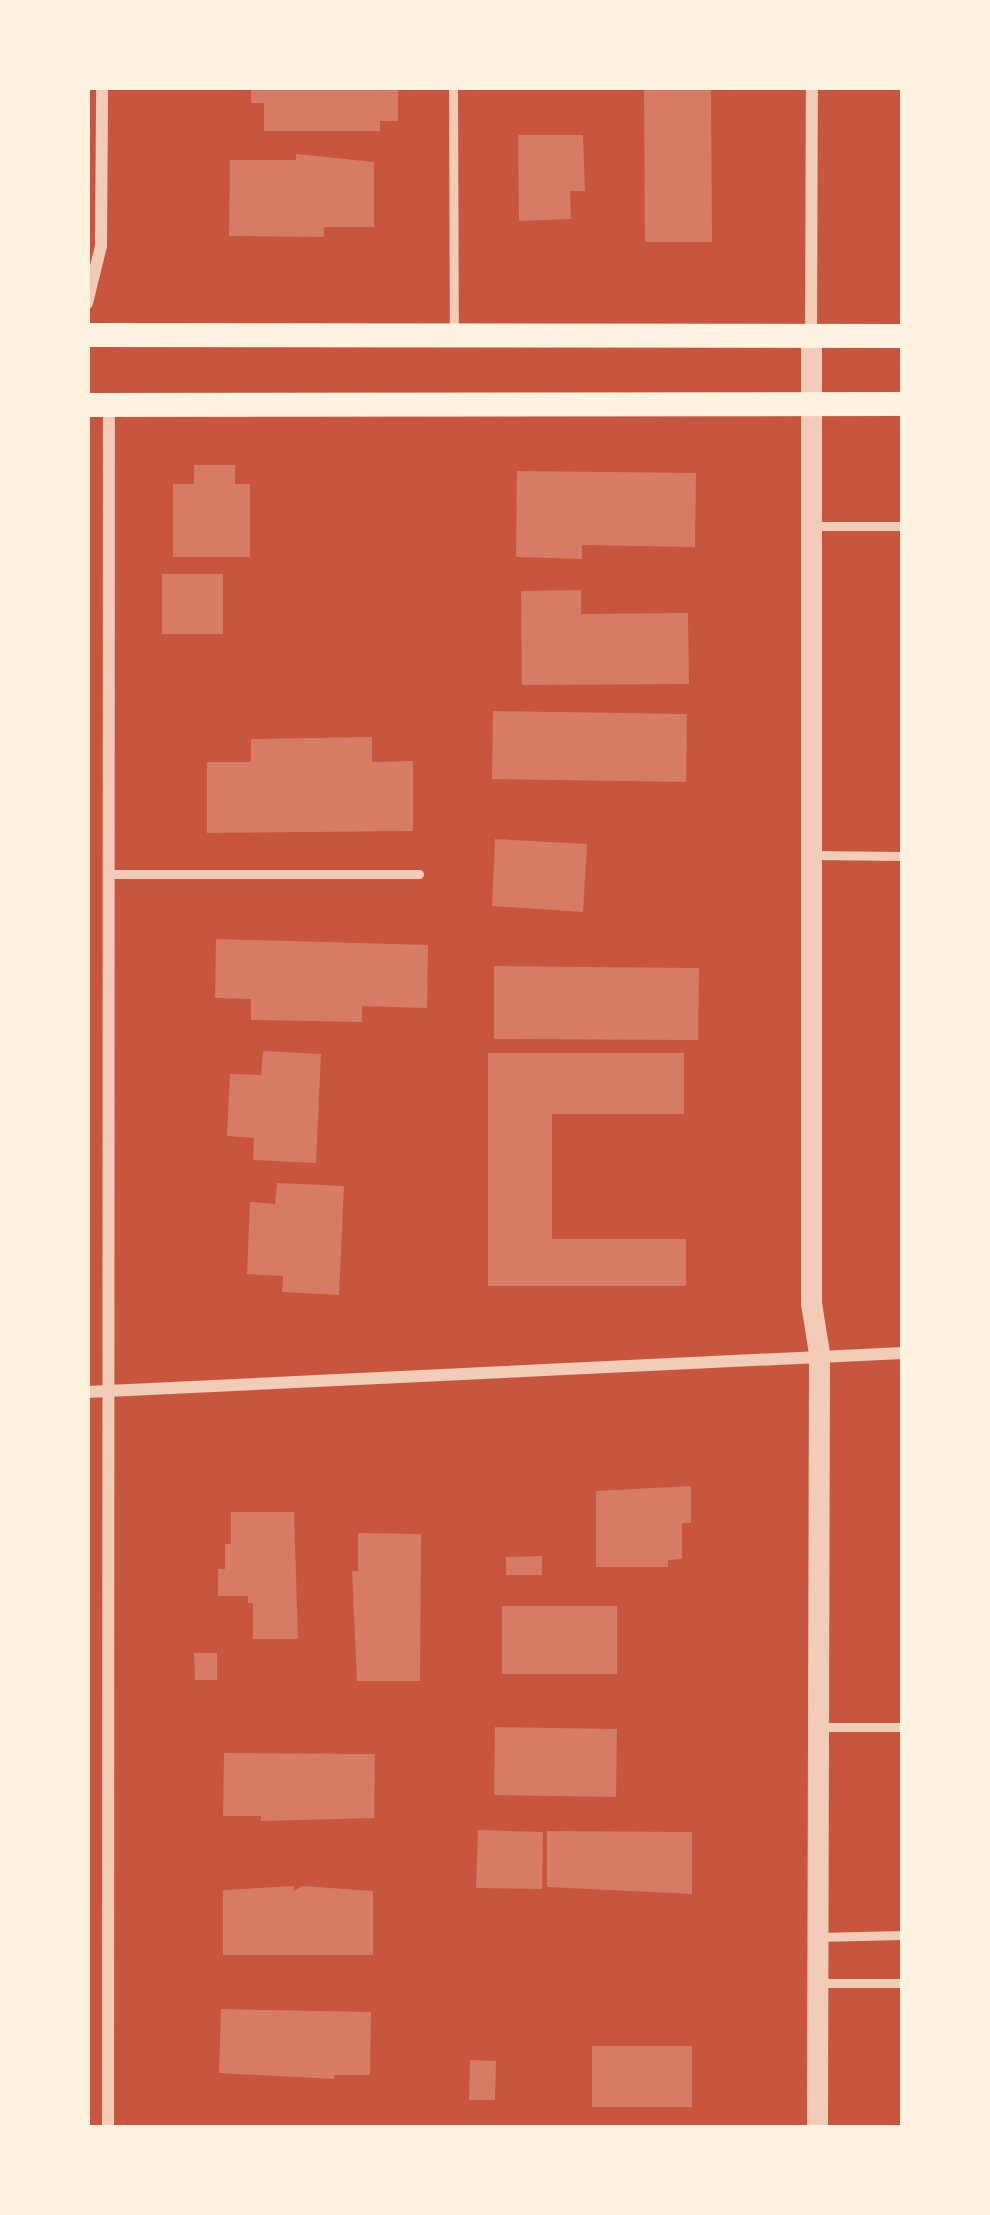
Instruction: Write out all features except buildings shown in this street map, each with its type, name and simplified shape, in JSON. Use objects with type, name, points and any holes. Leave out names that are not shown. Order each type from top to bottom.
[{"type":"main road","points":[[87,335],[903,335]]},
{"type":"main road","points":[[98,405],[903,404]]},
{"type":"street","points":[[87,304],[101,246],[102,87]]},
{"type":"street","points":[[812,87],[812,1303],[819,1353],[817,2128]]},
{"type":"street","points":[[98,405],[109,874],[108,2128]]},
{"type":"street","points":[[87,1392],[819,1353],[903,1353]]},
{"type":"lane","points":[[453,87],[454,335]]},
{"type":"lane","points":[[812,526],[903,526]]},
{"type":"lane","points":[[812,855],[903,856]]},
{"type":"lane","points":[[109,874],[419,874]]},
{"type":"lane","points":[[817,1726],[903,1726]]},
{"type":"lane","points":[[817,1937],[903,1935]]},
{"type":"lane","points":[[817,1983],[903,1982]]}]
